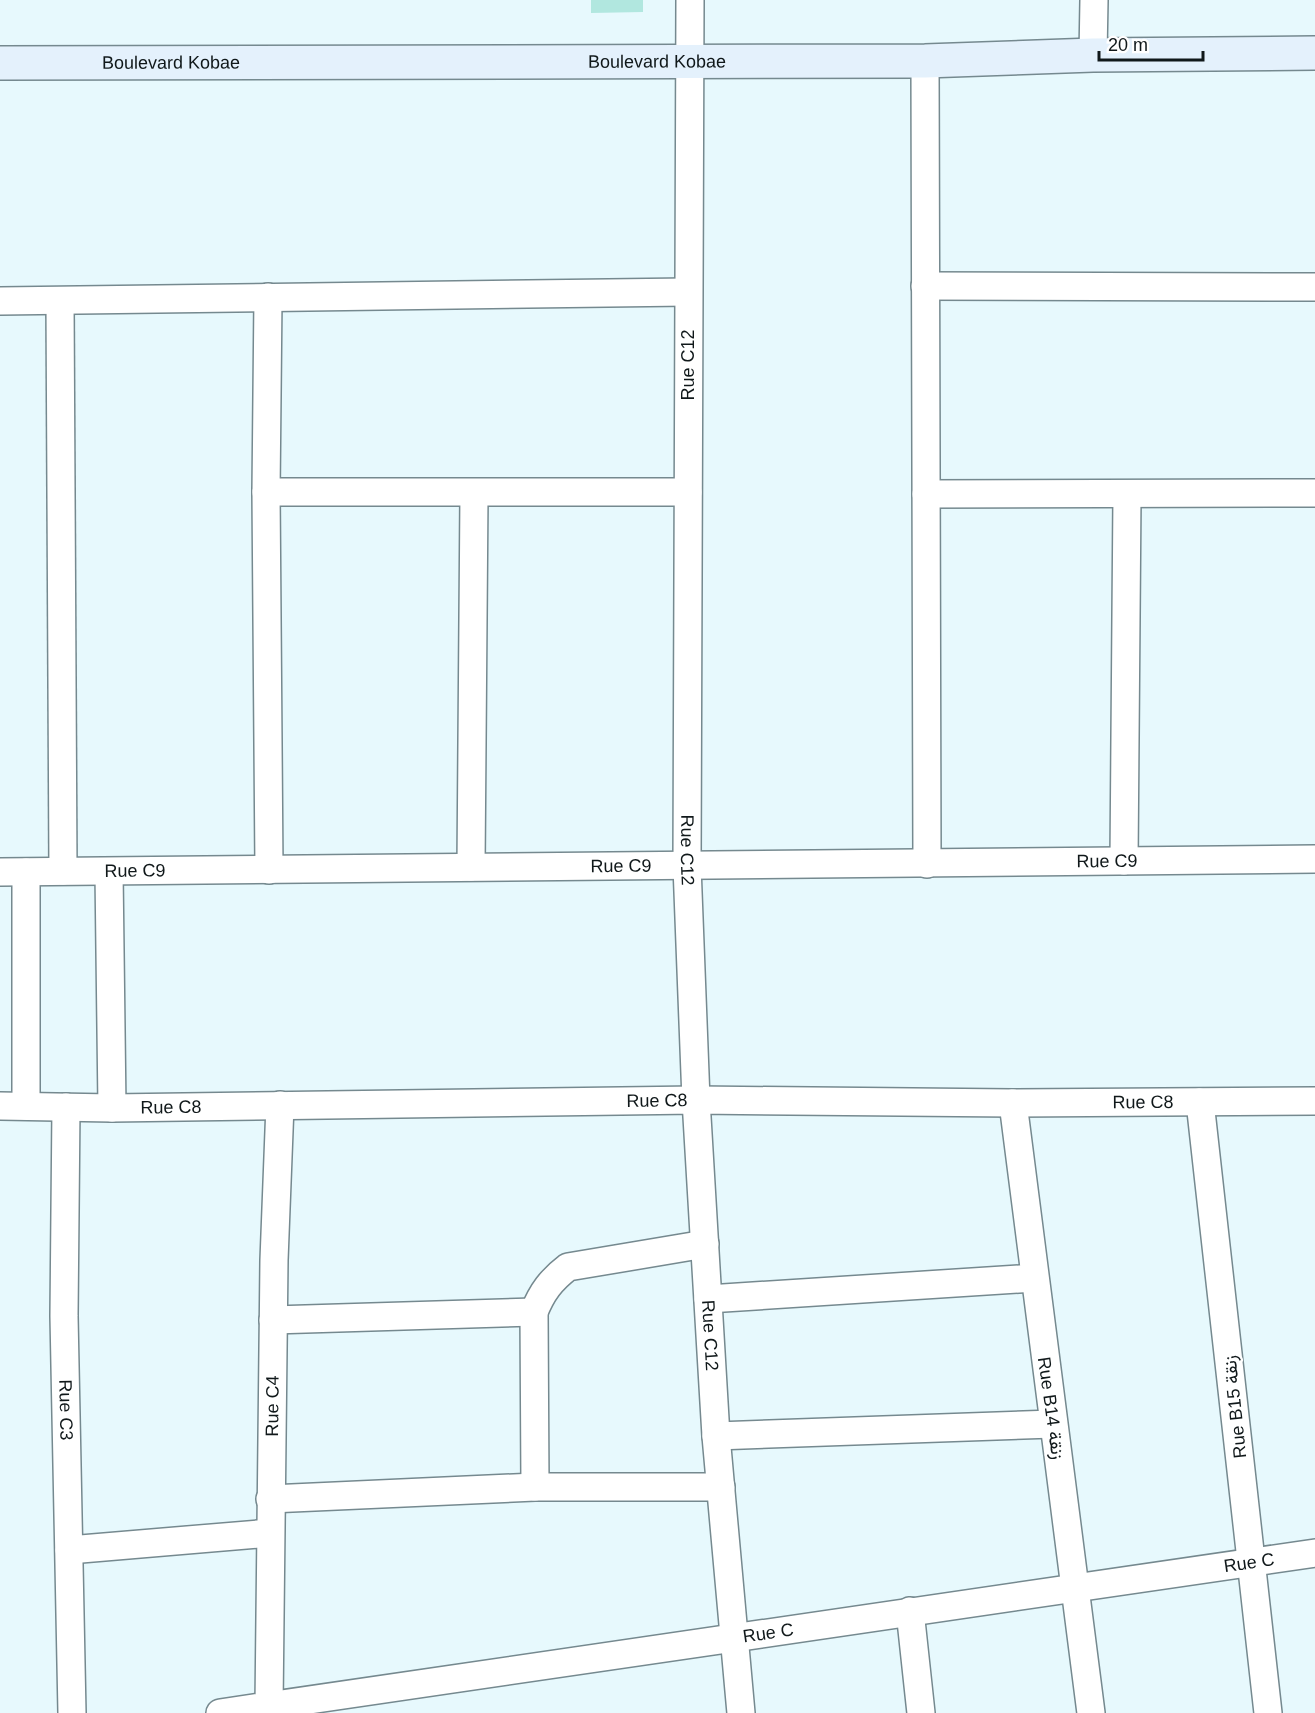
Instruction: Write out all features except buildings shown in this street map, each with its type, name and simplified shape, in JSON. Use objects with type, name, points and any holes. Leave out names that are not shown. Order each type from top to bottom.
[{"type":"main road","name":"Boulevard Kobae","points":[[0,63],[925,62],[1093,54],[1315,53]]},
{"type":"street","name":"Rue C12","points":[[690,0],[687,866],[696,1100],[716,1436],[732,1638],[741,1713]]},
{"type":"street","points":[[1093,54],[1094,0]]},
{"type":"street","points":[[925,62],[927,864]]},
{"type":"street","points":[[925,286],[1315,287]]},
{"type":"street","points":[[0,301],[688,292]]},
{"type":"street","points":[[268,297],[266,492],[269,870]]},
{"type":"street","points":[[60,301],[63,871]]},
{"type":"street","points":[[266,492],[474,494],[688,492]]},
{"type":"street","points":[[926,494],[1315,493]]},
{"type":"street","points":[[471,867],[474,494]]},
{"type":"street","points":[[1124,861],[1126,495]]},
{"type":"street","name":"Rue C9","points":[[13,872],[1315,859]]},
{"type":"street","points":[[13,872],[13,1106]]},
{"type":"street","points":[[110,872],[112,1108]]},
{"type":"street","name":"Rue C8","points":[[13,1106],[112,1108],[696,1100],[1013,1103],[1315,1101]]},
{"type":"street","name":"Rue B15 زنقة","points":[[1200,1102],[1268,1713]]},
{"type":"street","name":"Rue B14 زنقة","points":[[1013,1103],[1091,1713]]},
{"type":"street","name":"Rue C4","points":[[269,1706],[273,1320],[280,1105]]},
{"type":"street","name":"Rue C3","points":[[66,1107],[64,1316],[72,1713]]},
{"type":"street","points":[[535,1487],[534,1312],[541,1293],[554,1277],[568,1267],[705,1244]]},
{"type":"street","points":[[708,1299],[1034,1278]]},
{"type":"street","points":[[273,1320],[534,1312]]},
{"type":"street","points":[[716,1436],[1053,1424]]},
{"type":"street","points":[[270,1499],[535,1487],[721,1488]]},
{"type":"street","points":[[69,1550],[270,1533]]},
{"type":"street","name":"Rue C","points":[[220,1713],[1252,1560],[1315,1553]]},
{"type":"street","points":[[910,1611],[921,1713]]}]
